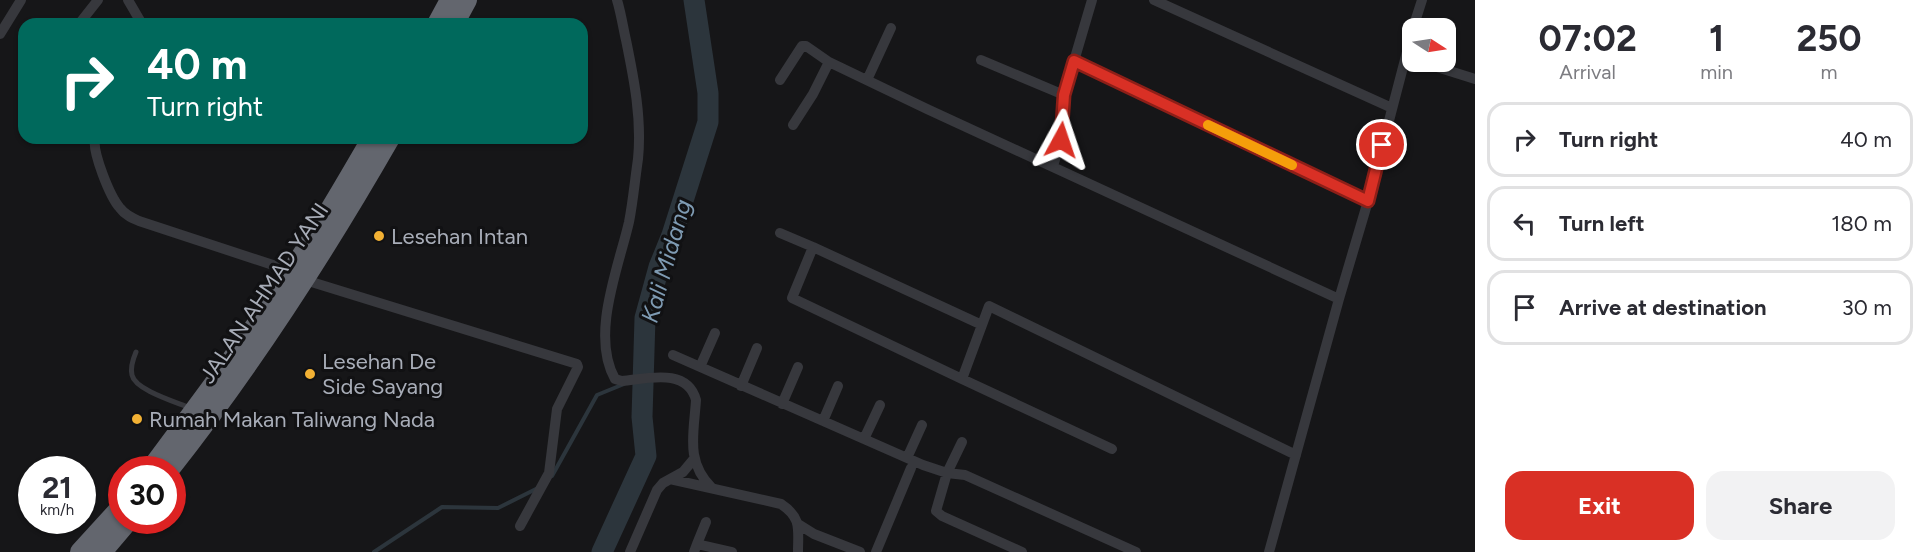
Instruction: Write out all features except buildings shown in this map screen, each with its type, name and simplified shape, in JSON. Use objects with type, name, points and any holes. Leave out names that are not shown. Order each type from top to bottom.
[{"type":"highway","points":[[440,18],[450,0]]},
{"type":"highway","points":[[457,18],[467,0]]},
{"type":"highway","points":[[339,212],[369,144]]},
{"type":"highway","name":"JALAN AHMAD YANI","points":[[180,456],[195,437],[339,212],[386,144]]},
{"type":"highway","points":[[160,456],[298,277]]},
{"type":"highway","points":[[80,552],[106,540]]},
{"type":"street","points":[[0,34],[21,0]]},
{"type":"street","points":[[84,18],[98,0]]},
{"type":"street","points":[[128,0],[138,18]]},
{"type":"street","points":[[617,0],[632,69],[638,111],[638,156],[629,222],[607,304],[606,332],[609,362],[615,379],[622,381],[664,377],[680,381],[694,392],[696,399],[693,460],[704,480],[712,488]]},
{"type":"street","points":[[1053,166],[1061,140],[1064,95],[1092,0]]},
{"type":"street","points":[[1154,0],[1392,108]]},
{"type":"street","points":[[1416,18],[1422,0]]},
{"type":"street","points":[[867,80],[891,28]]},
{"type":"street","points":[[780,80],[802,46],[806,46],[829,62],[1339,299]]},
{"type":"street","points":[[981,60],[1064,95]]},
{"type":"street","points":[[1074,61],[1368,201]]},
{"type":"street","points":[[793,125],[813,94],[829,62]]},
{"type":"street","points":[[1269,552],[1392,108],[1404,72]]},
{"type":"street","points":[[1453,72],[1475,79]]},
{"type":"street","points":[[95,144],[95,151],[114,200],[126,215],[139,221],[276,266],[298,277],[577,363],[578,367],[557,409],[549,473],[520,525]]},
{"type":"street","points":[[780,233],[982,325]]},
{"type":"street","points":[[813,247],[792,298],[1112,449]]},
{"type":"street","points":[[962,379],[989,306],[1296,454]]},
{"type":"street","points":[[699,367],[715,333]]},
{"type":"street","points":[[741,386],[757,348]]},
{"type":"street","points":[[673,355],[864,439],[909,463],[946,473],[965,475],[1136,552]]},
{"type":"street","points":[[782,404],[798,367]]},
{"type":"street","points":[[823,421],[838,386]]},
{"type":"street","points":[[864,439],[880,405]]},
{"type":"street","points":[[876,552],[922,424]]},
{"type":"street","points":[[962,442],[946,473],[936,511],[942,516],[1022,552]]},
{"type":"street","points":[[630,552],[657,490],[663,483],[683,472],[693,460]]},
{"type":"street","points":[[670,479],[781,504],[795,515],[798,524],[798,552]]},
{"type":"street","points":[[706,522],[695,548],[732,552]]},
{"type":"street","points":[[798,524],[814,534],[860,552]]},
{"type":"lane","points":[[136,351],[131,368],[132,378],[141,387],[195,410]]},
{"type":"waterway","name":"Kali Midang","points":[[602,552],[646,456],[642,417],[645,318],[659,267],[672,235],[708,122],[708,93],[694,0]]},
{"type":"waterway","points":[[552,476],[597,395],[624,384]]},
{"type":"waterway","points":[[374,552],[442,507],[498,508],[538,488]]},
{"type":"slow traffic","points":[[1208,125],[1292,165]]},
{"type":"place","name":"Lesehan Intan","points":[[379,236]]},
{"type":"place","name":"Lesehan De Side Sayang","points":[[310,374]]},
{"type":"place","name":"Rumah Makan Taliwang Nada","points":[[137,419]]},
{"type":"route","points":[[1061,140],[1064,95],[1074,61],[1368,201],[1382,145]]}]
